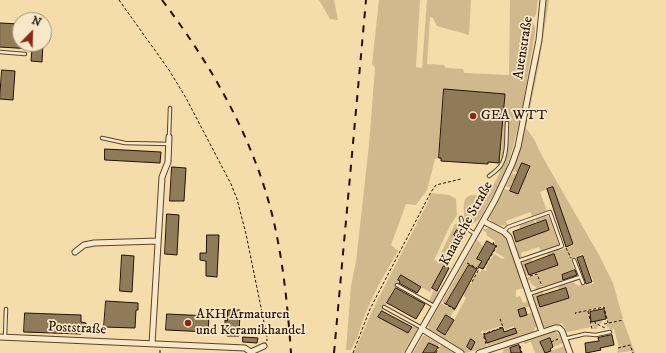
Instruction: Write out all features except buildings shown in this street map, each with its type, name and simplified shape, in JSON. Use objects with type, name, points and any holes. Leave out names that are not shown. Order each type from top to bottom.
[{"type":"street","name":"Auenstraße","points":[[527,100],[539,40],[543,0]]},
{"type":"street","name":"Knausche Straße","points":[[408,353],[503,186],[518,147],[527,100]]},
{"type":"street","points":[[152,344],[162,177],[168,162],[169,137]]},
{"type":"street","points":[[483,221],[504,232],[509,237],[542,332]]},
{"type":"street","points":[[75,252],[84,245],[94,243],[158,241]]},
{"type":"street","points":[[422,328],[461,353]]},
{"type":"street","points":[[479,353],[542,332],[559,328],[562,331],[570,353]]},
{"type":"street","name":"Poststraße","points":[[2,337],[245,348],[252,352]]},
{"type":"street","points":[[252,352],[264,346]]},
{"type":"lane","points":[[0,52],[24,54]]},
{"type":"lane","points":[[169,137],[170,108]]},
{"type":"lane","points":[[489,176],[497,170],[502,163],[505,149],[507,123]]},
{"type":"lane","points":[[102,138],[125,143],[169,144]]},
{"type":"lane","points":[[504,232],[508,227],[550,212],[562,246],[518,262]]},
{"type":"lane","points":[[461,218],[463,226],[476,234]]},
{"type":"lane","points":[[574,260],[582,283]]},
{"type":"lane","points":[[529,294],[580,276]]},
{"type":"lane","points":[[397,285],[434,306]]},
{"type":"lane","points":[[384,307],[422,328]]},
{"type":"lane","points":[[2,337],[6,309]]},
{"type":"lane","points":[[564,338],[585,334],[596,335],[610,332]]},
{"type":"path","points":[[119,0],[169,70],[186,98],[231,184],[237,199],[246,234],[267,337],[267,343],[264,346]]},
{"type":"path","points":[[353,353],[370,309],[431,192],[436,184],[461,179]]},
{"type":"path","points":[[484,269],[497,246],[493,244],[494,242]]},
{"type":"path","points":[[562,246],[565,245],[571,259],[574,260]]},
{"type":"path","points":[[461,259],[479,269],[472,282],[470,281]]},
{"type":"path","points":[[524,278],[537,274],[543,289]]},
{"type":"path","points":[[438,300],[455,310]]},
{"type":"path","points":[[576,314],[575,313],[604,307],[608,323]]},
{"type":"path","points":[[588,310],[592,331]]},
{"type":"path","points":[[488,350],[483,334],[503,327],[500,319]]},
{"type":"path","points":[[604,324],[623,320]]},
{"type":"path","points":[[595,321],[595,323],[606,328]]},
{"type":"path","points":[[551,342],[564,338]]},
{"type":"path","points":[[518,340],[522,353]]},
{"type":"path","points":[[436,352],[442,341]]},
{"type":"path","points":[[618,348],[630,345],[633,353]]},
{"type":"shaded area","points":[[319,0],[334,0],[338,20],[330,19]]},
{"type":"shaded area","points":[[379,0],[420,0],[416,67],[422,68],[427,0],[471,0],[469,35],[437,26],[433,18],[430,17],[427,64],[444,65],[446,68],[463,69],[464,73],[509,75],[510,0],[538,0],[536,15],[533,18],[535,33],[519,121],[511,156],[495,192],[478,221],[467,224],[464,216],[465,200],[467,197],[474,195],[488,196],[500,172],[505,94],[444,89],[439,158],[435,159],[427,190],[416,205],[406,204],[391,245],[398,251],[378,286],[351,350],[346,350],[351,286],[356,262],[369,145],[375,68],[372,64]]},
{"type":"shaded area","points":[[546,0],[549,0],[539,64],[526,128],[534,139],[542,156],[599,255],[613,283],[623,319],[608,323],[604,306],[587,310],[591,327],[567,332],[562,323],[547,328],[543,326],[533,298],[534,295],[542,291],[544,295],[537,298],[541,307],[569,298],[566,288],[559,290],[558,285],[564,283],[565,285],[573,282],[578,286],[585,284],[586,286],[594,283],[583,254],[571,259],[574,269],[561,275],[563,281],[543,288],[537,272],[548,256],[547,253],[574,245],[553,187],[540,192],[547,211],[532,216],[530,212],[506,221],[507,225],[504,226],[497,225],[489,218],[505,189],[517,194],[523,183],[515,180],[512,182],[511,188],[506,186],[512,173],[523,178],[524,175],[527,176],[531,167],[522,163],[518,173],[513,171],[521,145],[538,59]]},
{"type":"shaded area","points":[[431,193],[449,195],[456,199],[457,215],[450,226],[434,260],[437,261],[455,224],[458,223],[462,233],[457,230],[454,235],[456,237],[447,254],[452,259],[447,267],[444,266],[430,292],[401,276],[379,317],[408,333],[413,326],[418,328],[403,353],[354,353],[373,309],[428,202]]},
{"type":"shaded area","points":[[545,215],[549,217],[559,245],[541,252],[539,247],[521,253],[522,258],[518,257],[515,242],[549,230],[546,220],[537,223],[535,219]]},
{"type":"shaded area","points":[[534,219],[535,224],[520,229],[519,224]]},
{"type":"shaded area","points":[[491,228],[506,235],[524,288],[516,290],[516,297],[520,296],[523,303],[529,301],[531,306],[518,310],[520,317],[533,312],[537,325],[533,332],[488,346],[487,343],[506,337],[508,334],[509,336],[517,333],[514,326],[505,330],[503,325],[484,332],[483,330],[481,332],[487,347],[466,353],[430,331],[428,326],[441,303],[454,310],[450,318],[446,315],[437,330],[446,335],[466,298],[463,295],[464,292],[461,290],[463,287],[466,289],[470,283],[471,284],[478,272],[480,273],[482,269],[486,271],[487,269],[485,268],[494,254],[502,259],[505,258],[495,252],[498,246],[495,244],[495,241],[486,235],[487,233],[483,230]]},
{"type":"shaded area","points":[[477,240],[484,247],[478,258],[482,261],[477,269],[469,265],[446,304],[442,302]]},
{"type":"shaded area","points":[[531,258],[532,262],[525,265],[529,275],[525,276],[522,264],[524,260]]},
{"type":"shaded area","points":[[537,274],[542,288],[535,290],[536,287],[531,284],[530,280],[527,281],[526,278]]},
{"type":"shaded area","points":[[434,289],[439,291],[433,304],[429,301]]},
{"type":"shaded area","points":[[604,308],[590,312],[592,322],[602,320],[602,323],[599,324],[597,329],[593,329],[588,311]]},
{"type":"shaded area","points":[[623,320],[635,353],[632,353],[631,351],[617,353],[619,347],[614,329],[610,330],[606,324]]},
{"type":"shaded area","points":[[553,331],[559,334],[563,343],[553,347],[540,342],[545,353],[535,353],[531,342],[524,344],[524,341]]},
{"type":"shaded area","points":[[423,336],[426,336],[439,344],[438,347],[429,343],[423,353],[413,353]]},
{"type":"shaded area","points":[[518,343],[519,345],[510,348],[511,353],[502,353],[505,347]]},
{"type":"shaded area","points":[[441,345],[443,346],[454,353],[437,353]]},
{"type":"shaded area","points":[[564,346],[567,353],[546,353]]},
{"type":"railway","points":[[162,0],[199,52],[215,79],[245,136],[257,166],[267,196],[281,258],[291,353]]},
{"type":"railway","points":[[334,353],[366,0]]},
{"type":"place","name":"GEA WTT","points":[[473,116]]},
{"type":"place","name":"AKH Armaturen und Keramikhandel","points":[[188,323]]}]
